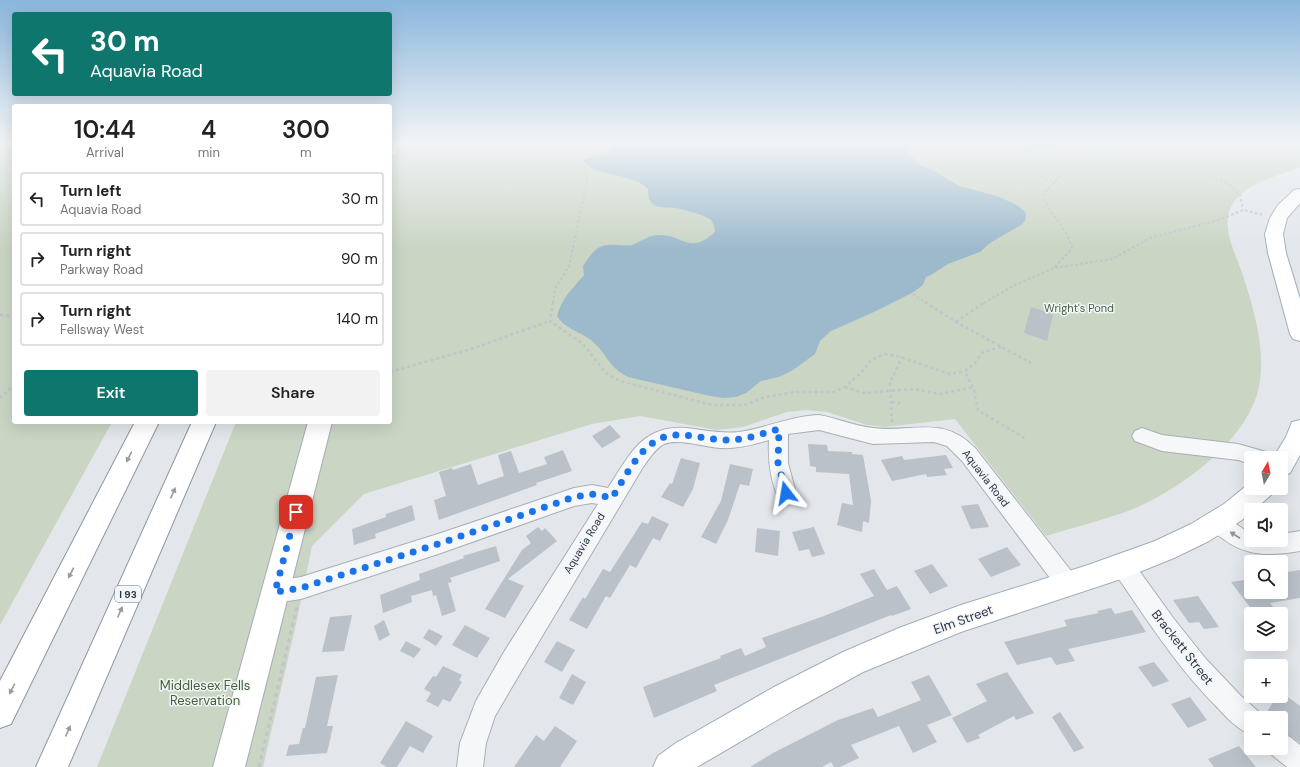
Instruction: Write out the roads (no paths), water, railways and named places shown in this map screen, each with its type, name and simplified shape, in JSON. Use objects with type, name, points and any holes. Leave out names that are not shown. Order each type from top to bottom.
[{"type":"main road","points":[[1299,330],[1274,238],[1275,227],[1281,214],[1288,204],[1300,194]]},
{"type":"main road","points":[[0,712],[146,424]]},
{"type":"main road","name":"I 93","points":[[52,767],[203,424]]},
{"type":"main road","points":[[229,767],[319,424]]},
{"type":"main road","points":[[1288,454],[1297,439],[1300,429]]},
{"type":"main road","name":"Elm Street","points":[[669,767],[802,688],[854,662],[976,613],[1122,565],[1178,544],[1217,523],[1254,495]]},
{"type":"main road","points":[[220,767],[252,676]]},
{"type":"street","name":"Aquavia Road","points":[[470,767],[473,743],[485,710],[513,661],[612,498],[643,452],[659,438],[681,435],[729,440],[750,437],[806,423],[824,423],[864,435],[935,435],[950,439],[961,446],[1067,583]]},
{"type":"street","points":[[779,429],[778,463],[786,493]]},
{"type":"street","points":[[1142,436],[1162,443],[1244,454]]},
{"type":"street","points":[[275,592],[301,588],[441,543],[574,497],[592,494],[612,498]]},
{"type":"street","points":[[1217,523],[1240,538],[1251,543],[1268,544],[1300,541]]},
{"type":"street","name":"Brackett Street","points":[[1122,565],[1192,662],[1227,700],[1244,716]]},
{"type":"street","points":[[1288,752],[1300,761]]},
{"type":"water","points":[[625,178],[946,178],[959,186],[997,196],[1017,205],[1025,212],[1026,216],[1025,221],[1021,225],[990,243],[980,252],[948,264],[926,277],[923,285],[912,293],[831,331],[820,341],[815,354],[793,370],[779,377],[761,381],[746,393],[736,397],[724,398],[628,377],[611,364],[591,340],[568,327],[557,316],[564,299],[584,275],[583,266],[593,253],[600,247],[604,245],[632,245],[655,235],[674,237],[692,243],[706,239],[715,232],[713,223],[709,218],[676,208],[660,207],[652,204],[648,196],[648,189]]},
{"type":"park label","name":"Wright's Pond","points":[[1079,308]]},
{"type":"park label","name":"Middlesex Fells Reservation","points":[[205,692]]}]
